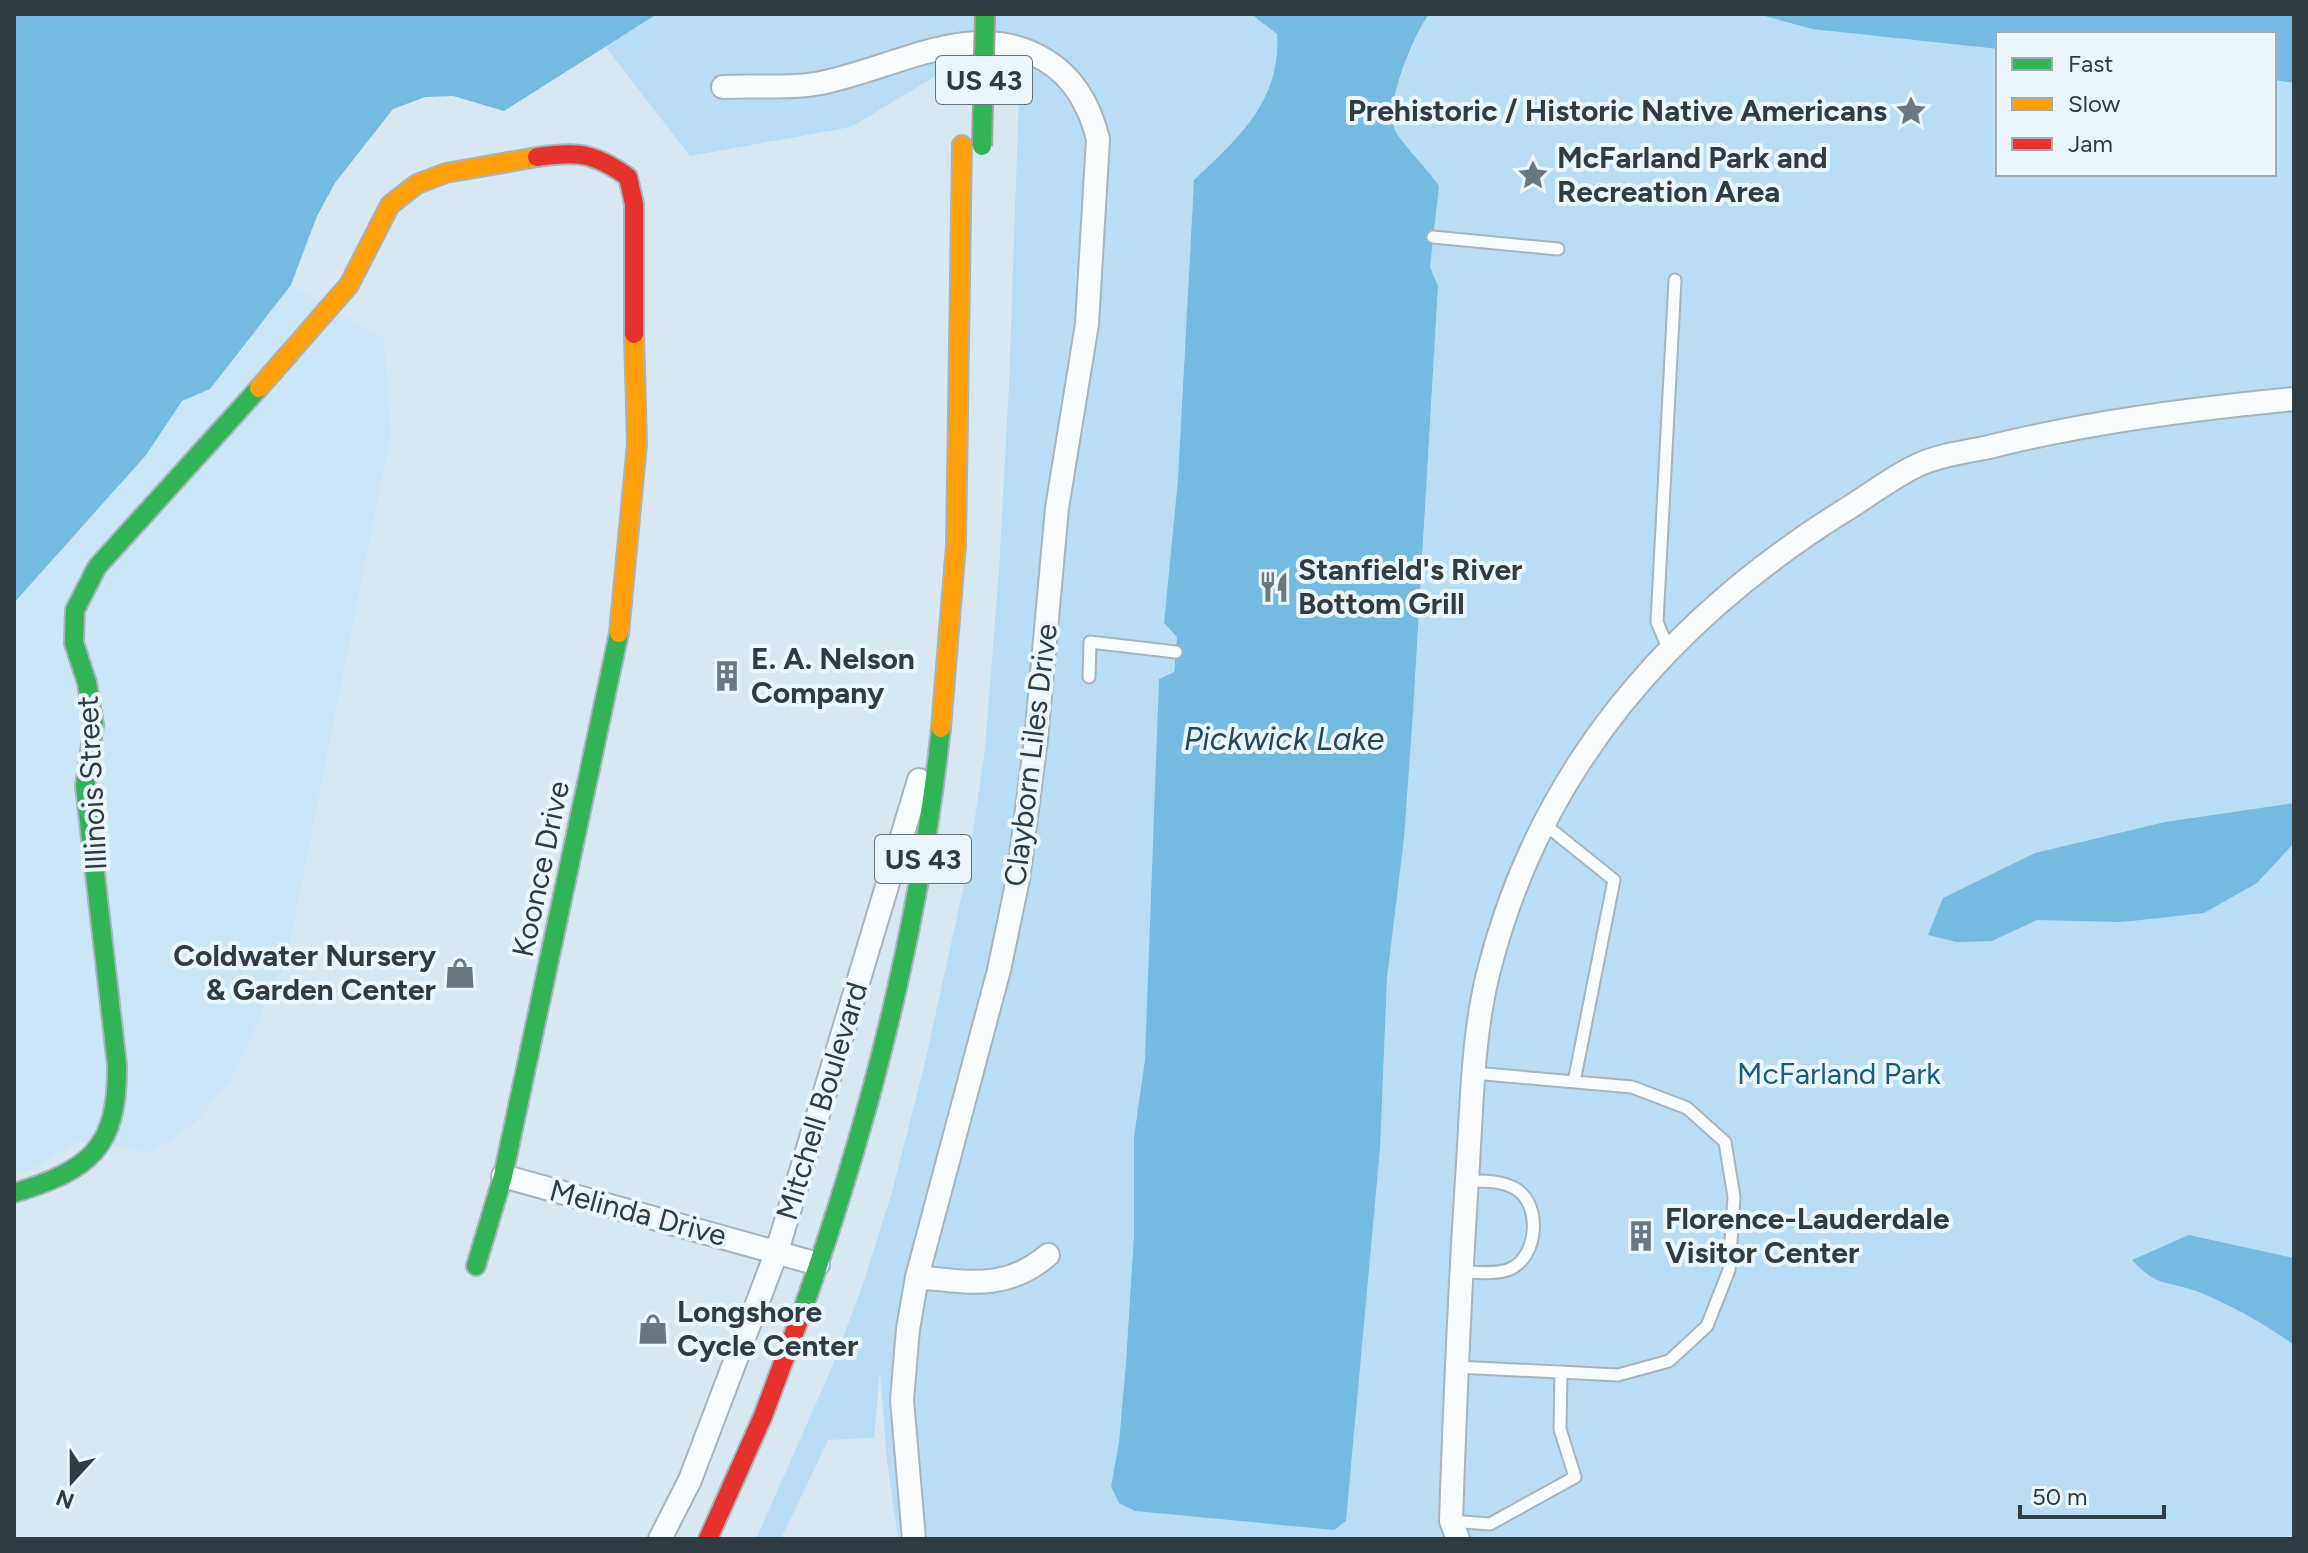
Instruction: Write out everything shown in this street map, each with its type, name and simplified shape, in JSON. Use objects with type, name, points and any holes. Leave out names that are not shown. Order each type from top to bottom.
[{"type":"main road","name":"US 43","points":[[982,154],[985,14]]},
{"type":"main road","name":"US 43","points":[[708,1539],[780,1376],[862,1134],[901,975],[921,874],[947,678],[953,585],[962,138]]},
{"type":"main road","name":"Illinois Street","points":[[14,1193],[60,1179],[97,1152],[116,1111],[117,1065],[85,786],[94,725],[87,683],[74,643],[75,610],[97,567],[349,285],[390,205],[417,184],[446,173],[564,153],[601,158],[628,177],[634,204],[637,444],[627,572]]},
{"type":"main road","points":[[971,595],[980,254]]},
{"type":"main road","name":"Koonce Drive","points":[[476,1266],[503,1176],[617,644],[627,572]]},
{"type":"street","name":"Clayborn Liles Drive","points":[[723,87],[813,84],[931,50],[965,44],[1008,44],[1030,50],[1069,78],[1093,117],[1098,161],[1087,324],[1057,508],[1036,740],[1018,879],[999,970],[917,1277],[902,1389],[914,1539]]},
{"type":"street","points":[[1450,1533],[1459,1272],[1474,1073],[1488,972],[1528,856],[1543,823],[1568,777],[1611,715],[1668,648],[1783,549],[1919,464],[2052,431],[2191,409],[2294,399]]},
{"type":"street","name":"Mitchell Boulevard","points":[[660,1539],[690,1480],[777,1251],[947,678]]},
{"type":"street","name":"Melinda Drive","points":[[503,1176],[818,1264]]},
{"type":"street","points":[[917,1277],[987,1284],[1030,1270],[1048,1255]]},
{"type":"street","points":[[690,1480],[726,1497]]},
{"type":"lane","points":[[1433,237],[1558,249]]},
{"type":"lane","points":[[1668,648],[1657,622],[1675,280]]},
{"type":"lane","points":[[1089,677],[1090,642],[1176,652]]},
{"type":"lane","points":[[1543,823],[1614,880],[1574,1082]]},
{"type":"lane","points":[[1456,1367],[1618,1375],[1669,1361],[1707,1326],[1729,1270],[1734,1197],[1725,1142],[1687,1108],[1632,1087],[1474,1073]]},
{"type":"lane","points":[[1459,1272],[1510,1269],[1527,1254],[1533,1230],[1531,1210],[1519,1191],[1498,1181],[1466,1181]]},
{"type":"lane","points":[[1450,1533],[1490,1524],[1575,1477],[1560,1429],[1561,1372]]},
{"type":"shaded area","points":[[291,285],[384,339],[391,433],[287,957],[231,1080],[194,1124],[151,1152],[78,1141],[29,1171],[14,1173],[14,603],[146,455],[182,401],[210,388]]},
{"type":"green space","name":"McFarland Park","points":[[657,14],[1251,14],[1277,34],[1272,79],[1254,116],[1194,180],[1178,479],[1164,623],[1177,637],[1154,835],[1145,1059],[1134,1137],[1134,1234],[1126,1362],[1119,1442],[1111,1486],[1333,1530],[1346,1521],[1380,1149],[1387,978],[1404,839],[1438,286],[1430,267],[1439,186],[1396,132],[1393,107],[1402,73],[1428,15],[1757,14],[1812,29],[1996,49],[1996,176],[2276,176],[2276,80],[2294,83],[2294,1539],[898,1539],[887,1461],[880,1371],[874,1438],[828,1440],[781,1539],[756,1539],[832,1367],[863,1284],[892,1192],[926,1058],[968,866],[985,748],[999,570],[1020,64],[954,65],[851,127],[690,156],[604,45]]},
{"type":"water","points":[[14,14],[657,14],[504,111],[453,96],[425,97],[393,109],[335,183],[317,216],[291,285],[210,389],[182,401],[146,455],[14,603]]},
{"type":"water","name":"Pickwick Lake","points":[[1251,14],[1429,14],[1402,72],[1393,106],[1393,121],[1400,138],[1439,186],[1430,267],[1438,286],[1413,713],[1404,839],[1387,978],[1380,1149],[1346,1521],[1334,1530],[1135,1511],[1119,1503],[1111,1486],[1119,1442],[1126,1362],[1134,1234],[1134,1137],[1145,1059],[1159,679],[1174,672],[1177,637],[1164,623],[1178,479],[1194,180],[1241,133],[1254,116],[1272,79],[1277,34]]},
{"type":"water","points":[[1757,14],[2294,14],[2294,83],[2276,80],[2276,32],[1996,32],[1996,49],[1812,29]]},
{"type":"water","points":[[2294,803],[2294,843],[2257,883],[2204,913],[2122,922],[2037,920],[1992,941],[1957,942],[1928,935],[1943,898],[2035,853],[2165,822]]},
{"type":"water","points":[[2189,1235],[2294,1258],[2294,1345],[2222,1302],[2155,1279],[2132,1260]]},
{"type":"traffic: fast","points":[[982,146],[985,14]]},
{"type":"traffic: fast","points":[[14,1193],[62,1175],[94,1152],[105,1136],[116,1093],[117,1065],[85,786],[94,725],[87,683],[74,643],[75,610],[97,567],[259,388]]},
{"type":"traffic: fast","points":[[476,1266],[503,1176],[619,633]]},
{"type":"traffic: fast","points":[[799,1320],[847,1175],[888,1028],[919,879],[941,728]]},
{"type":"traffic: slow","points":[[941,728],[956,545],[962,145]]},
{"type":"traffic: slow","points":[[259,388],[349,285],[390,205],[417,184],[446,173],[537,157]]},
{"type":"traffic: slow","points":[[619,633],[637,444],[634,334]]},
{"type":"traffic: jam","points":[[537,157],[564,154],[586,156],[628,177],[634,204],[634,334]]},
{"type":"traffic: jam","points":[[708,1539],[763,1416],[799,1320]]},
{"type":"place","name":"Prehistoric / Historic Native Americans","points":[[1911,111]]},
{"type":"place","name":"McFarland Park and Recreation Area","points":[[1533,175]]},
{"type":"place","name":"Stanfield's River Bottom Grill","points":[[1274,587]]},
{"type":"place","name":"E. A. Nelson Company","points":[[727,676]]},
{"type":"place","name":"Coldwater Nursery & Garden Center","points":[[460,973]]},
{"type":"place","name":"Florence-Lauderdale Visitor Center","points":[[1641,1236]]},
{"type":"place","name":"Longshore Cycle Center","points":[[653,1329]]}]
